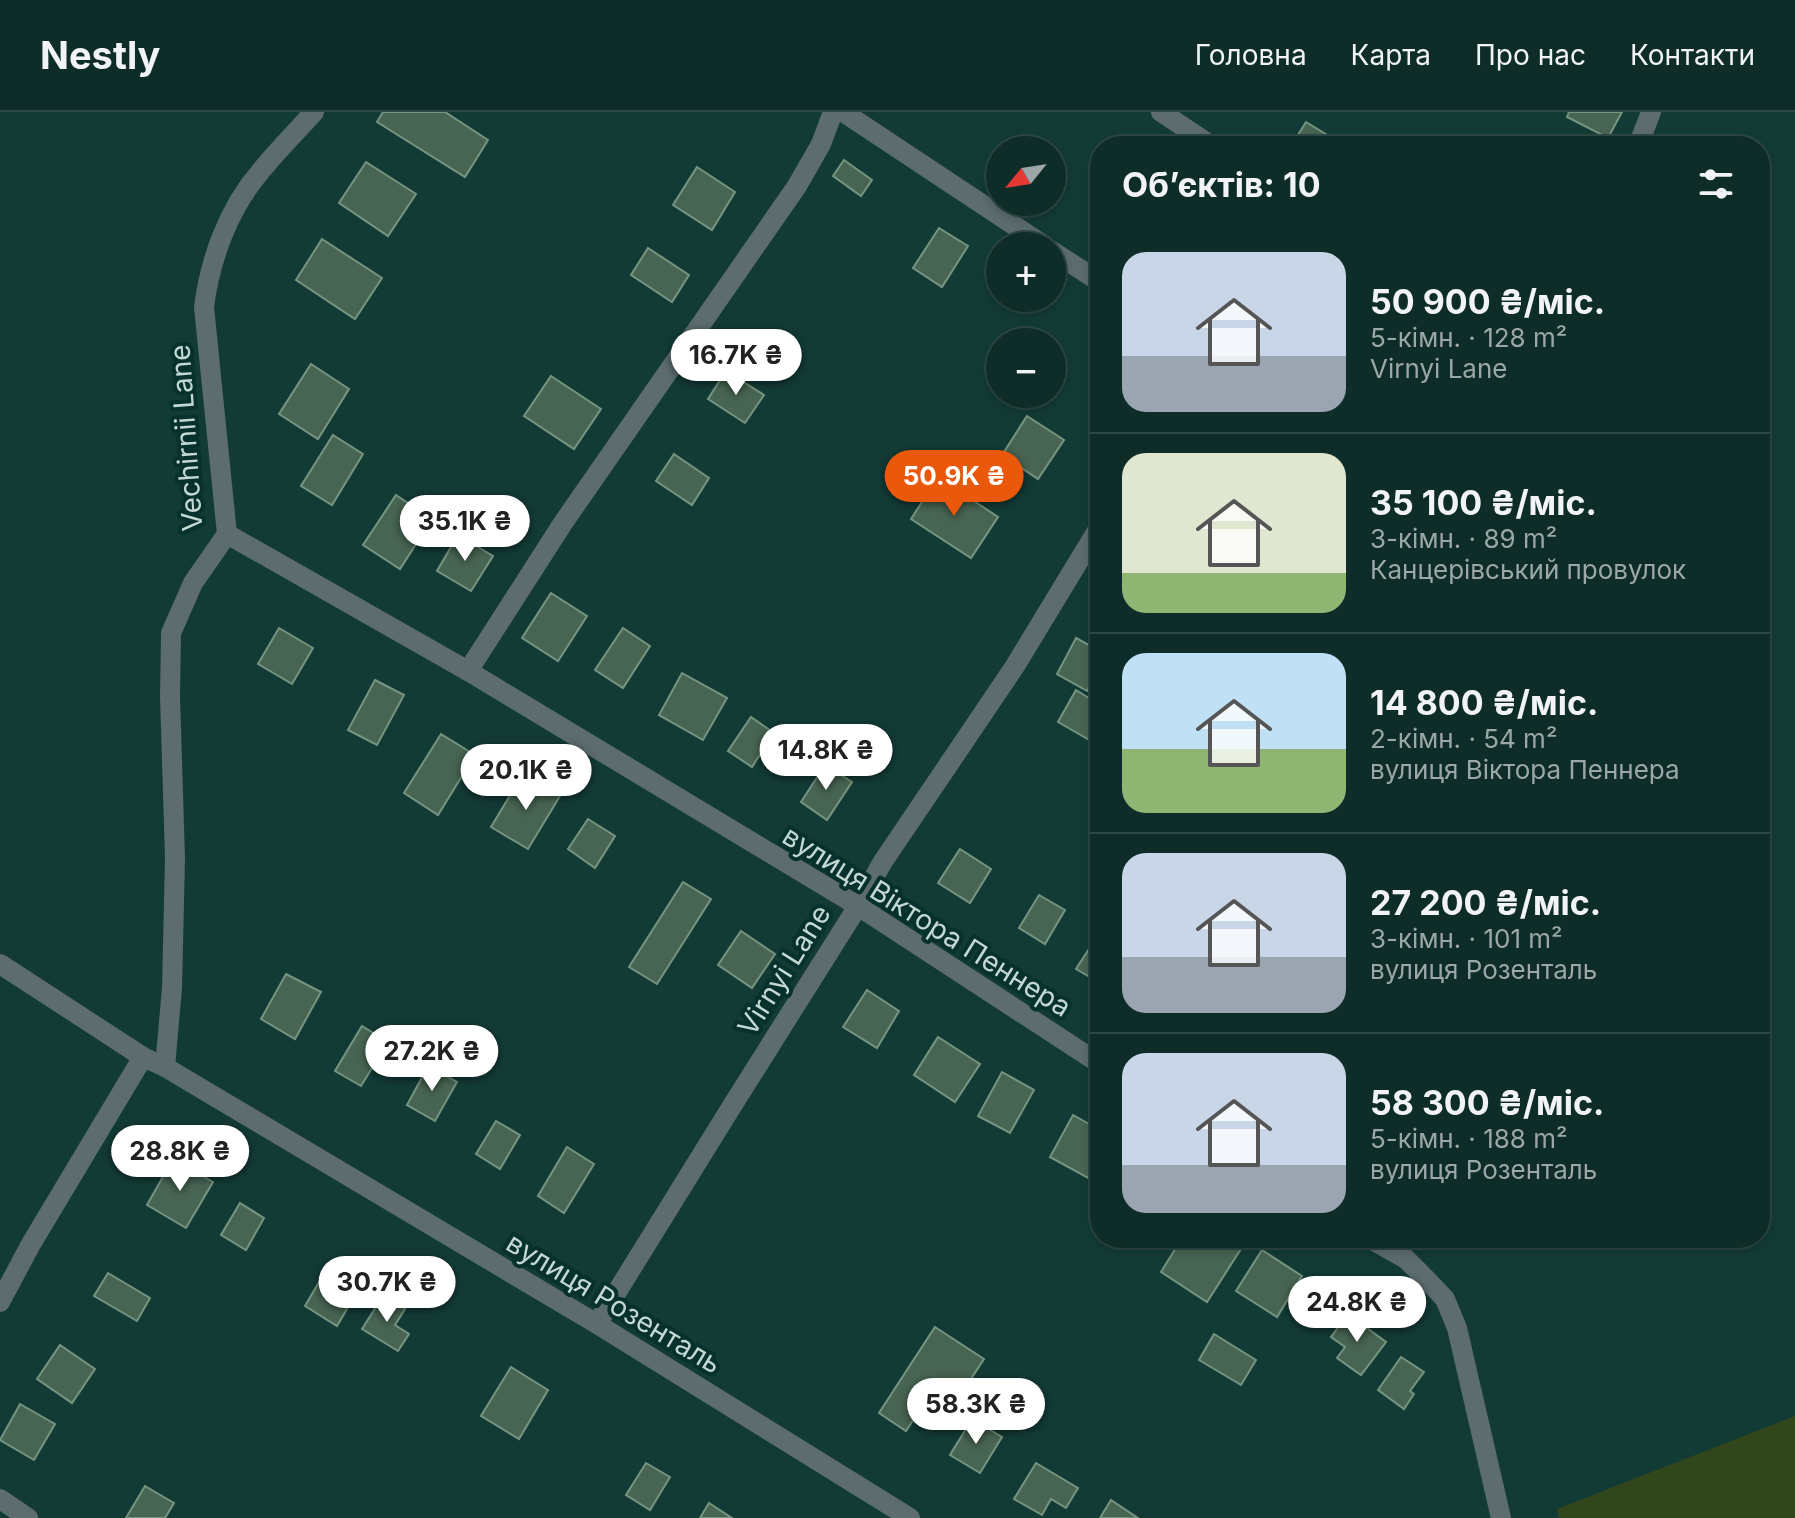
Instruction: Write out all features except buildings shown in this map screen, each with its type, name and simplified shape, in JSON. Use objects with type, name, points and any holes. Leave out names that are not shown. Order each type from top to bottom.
[{"type":"street","name":"Vechirnii Lane","points":[[165,1067],[172,988],[175,858],[171,633],[193,583],[227,534],[204,307],[208,278],[233,212],[257,174],[314,112]]},
{"type":"street","points":[[468,671],[563,523],[797,186],[821,144],[833,112]]},
{"type":"street","points":[[843,112],[1024,232]]},
{"type":"street","points":[[1161,112],[1197,136]]},
{"type":"street","points":[[1642,136],[1651,112]]},
{"type":"street","points":[[1066,260],[1090,276]]},
{"type":"street","name":"вулиця Віктора Пеннера","points":[[227,534],[468,671],[858,906],[1090,1057]]},
{"type":"street","name":"Virnyi Lane","points":[[597,1324],[882,863],[1015,666],[1090,542]]},
{"type":"street","name":"вулиця Розенталь","points":[[0,964],[143,1057],[165,1067],[597,1324],[910,1518]]},
{"type":"street","points":[[0,1302],[31,1244],[143,1057]]},
{"type":"street","points":[[1387,1248],[1406,1259],[1445,1299],[1457,1328],[1501,1518]]},
{"type":"street","points":[[0,1499],[28,1518]]},
{"type":"green space","points":[[1795,1416],[1795,1518],[1559,1518],[1557,1509]]}]
